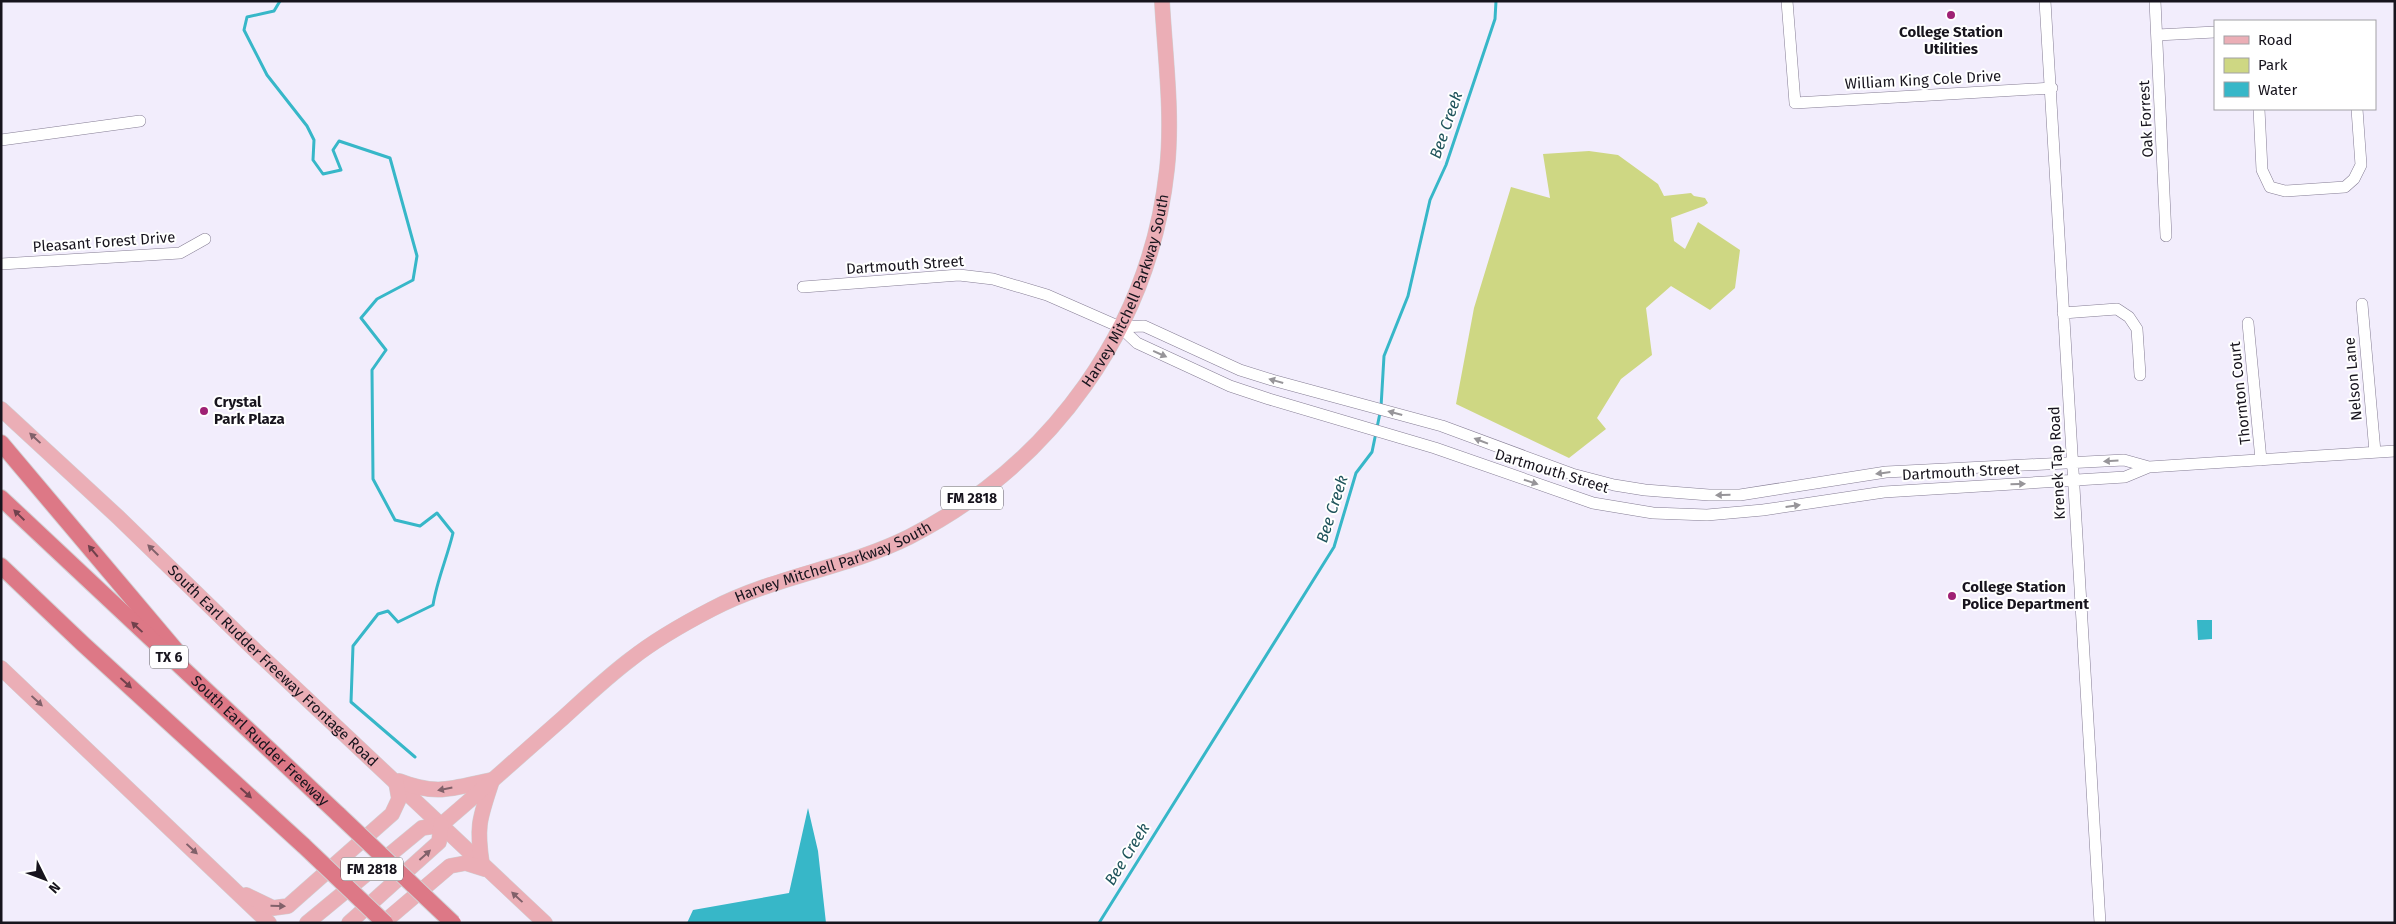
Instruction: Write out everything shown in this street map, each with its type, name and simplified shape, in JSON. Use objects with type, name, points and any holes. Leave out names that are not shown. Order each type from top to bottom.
[{"type":"highway","points":[[1,442],[225,709]]},
{"type":"highway","name":"South Earl Rudder Freeway","points":[[1,498],[453,923]]},
{"type":"highway","points":[[1,566],[83,644],[304,846],[384,923]]},
{"type":"highway","points":[[1,580],[48,621],[83,644]]},
{"type":"main road","name":"Harvey Mitchell Parkway South","points":[[307,923],[422,828],[441,825],[631,658],[713,608],[738,597],[822,568],[849,561],[908,537],[949,514],[978,493],[1036,444],[1067,411],[1107,354],[1120,327],[1149,261],[1160,216],[1167,168],[1169,129],[1162,1]]},
{"type":"main road","name":"South Earl Rudder Freeway Frontage Road","points":[[1,409],[111,510],[545,923]]},
{"type":"main road","points":[[1,668],[269,923]]},
{"type":"main road","points":[[384,923],[450,866],[466,863],[486,867],[477,834],[478,822],[492,780],[434,791],[420,790],[394,780]]},
{"type":"main road","points":[[234,888],[273,908],[288,906],[392,814],[399,799],[394,780]]},
{"type":"main road","name":"Harvey Mitchell Parkway South","points":[[350,923],[439,842],[441,825]]},
{"type":"main road","points":[[246,901],[262,923]]},
{"type":"street","name":"William King Cole Drive","points":[[1787,1],[1795,103],[2052,88]]},
{"type":"street","name":"Krenek Tap Road","points":[[2045,1],[2052,88],[2063,313],[2100,923]]},
{"type":"street","name":"Oak Forrest","points":[[2155,1],[2166,236]]},
{"type":"street","points":[[2157,35],[2214,32]]},
{"type":"street","points":[[2259,110],[2262,170],[2270,187],[2285,191],[2345,187],[2354,178],[2361,165],[2356,110]]},
{"type":"street","points":[[1,140],[140,121]]},
{"type":"street","name":"Pleasant Forest Drive","points":[[1,264],[180,253],[205,239]]},
{"type":"street","name":"Dartmouth Street","points":[[803,286],[973,275],[1046,294],[1120,327],[1137,344],[1230,386],[1435,448],[1594,502],[1653,512],[1698,515],[1763,510],[1884,492],[2125,477],[2149,468],[2395,451]]},
{"type":"street","name":"Nelson Lane","points":[[2362,304],[2375,452]]},
{"type":"street","points":[[2063,313],[2117,309],[2128,317],[2137,329],[2140,375]]},
{"type":"street","name":"Thornton Court","points":[[2248,323],[2262,460]]},
{"type":"street","name":"Dartmouth Street","points":[[1120,327],[1144,326],[1240,370],[1442,426],[1572,474],[1614,485],[1690,494],[1740,495],[1886,472],[2124,460],[2149,468]]},
{"type":"green space","points":[[1589,151],[1618,155],[1658,184],[1664,196],[1691,193],[1694,196],[1705,198],[1708,203],[1704,206],[1671,218],[1674,241],[1685,249],[1698,222],[1740,250],[1735,288],[1710,310],[1671,286],[1646,308],[1652,355],[1621,379],[1597,418],[1606,429],[1569,458],[1456,404],[1474,308],[1511,187],[1550,198],[1543,154]]},
{"type":"water","points":[[2197,620],[2212,620],[2212,639],[2198,640]]},
{"type":"water","points":[[808,808],[818,851],[826,923],[687,923],[693,910],[789,893]]},
{"type":"waterway","points":[[280,1],[274,11],[247,17],[244,30],[267,75],[307,126],[314,140],[313,160],[323,174],[341,170],[333,150],[339,141],[390,158],[417,256],[413,280],[377,299],[361,318],[386,350],[372,370],[373,479],[395,520],[420,526],[437,513],[453,533],[433,605],[398,622],[388,611],[378,614],[353,646],[351,702],[415,757]]},
{"type":"waterway","name":"Bee Creek","points":[[1381,407],[1384,356],[1408,296],[1430,200],[1446,165],[1495,19],[1496,1]]},
{"type":"waterway","name":"Bee Creek","points":[[1099,923],[1334,547],[1356,473],[1372,452],[1380,413]]},
{"type":"place","name":"College Station Utilities","points":[[1951,15]]},
{"type":"place","name":"Crystal Park Plaza","points":[[204,411]]},
{"type":"place","name":"College Station Police Department","points":[[1952,596]]}]
